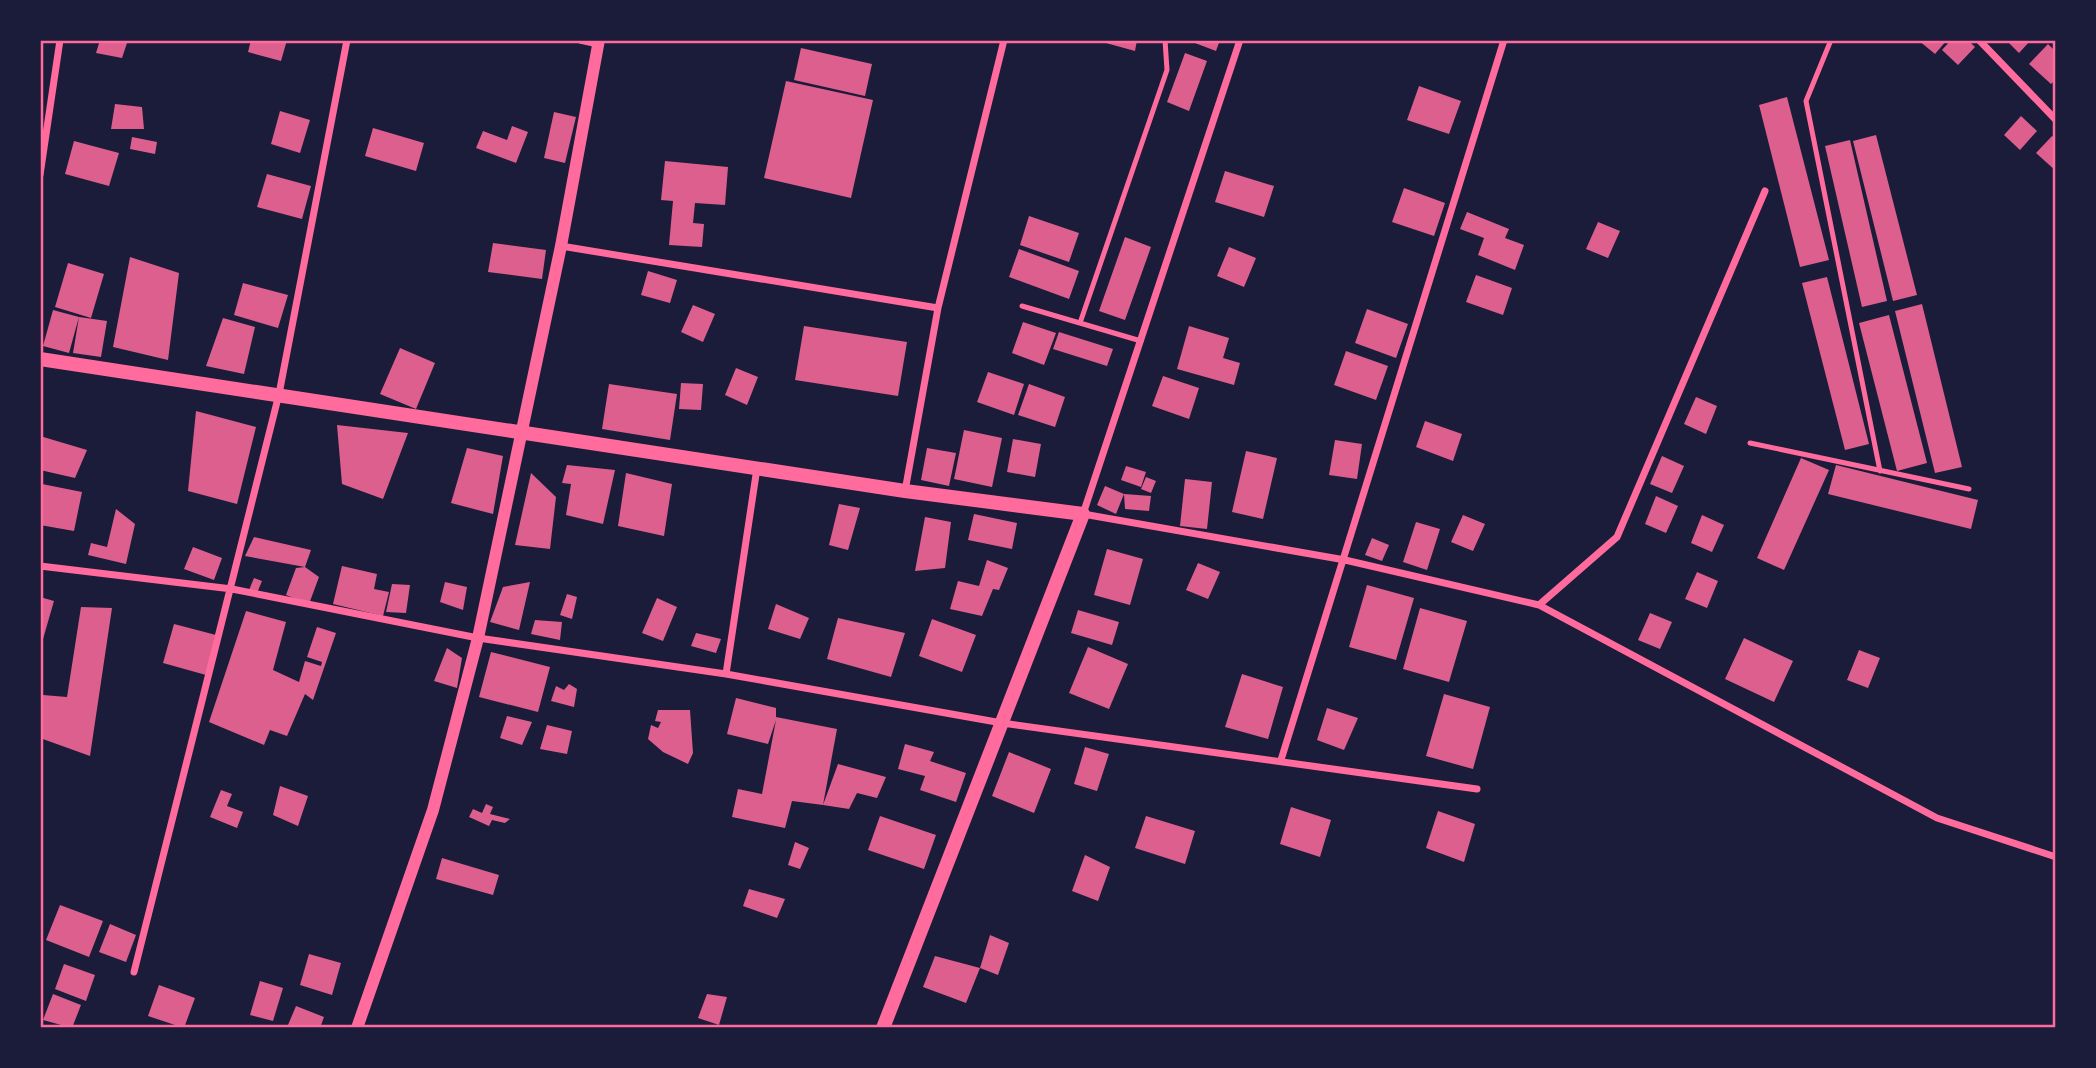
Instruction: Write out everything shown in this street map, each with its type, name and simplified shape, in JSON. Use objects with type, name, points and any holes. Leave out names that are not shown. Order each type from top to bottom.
[{"type":"main road","points":[[40,359],[905,491],[1083,514],[883,1028]]},
{"type":"street","points":[[40,175],[60,40]]},
{"type":"street","points":[[134,972],[279,394],[347,40]]},
{"type":"street","points":[[357,1028],[433,810],[478,638],[561,246],[599,42],[580,40]]},
{"type":"street","points":[[905,491],[939,308],[1004,40]]},
{"type":"street","points":[[1240,40],[1083,514],[1345,560],[1539,606],[1937,818],[2056,858]]},
{"type":"street","points":[[1281,760],[1504,40]]},
{"type":"street","points":[[1979,40],[2056,120]]},
{"type":"street","points":[[1539,606],[1617,537],[1765,191]]},
{"type":"street","points":[[561,246],[939,308]]},
{"type":"street","points":[[726,674],[757,468]]},
{"type":"street","points":[[40,566],[232,589],[478,638],[726,674],[1002,723],[1478,789]]},
{"type":"lane","points":[[1080,323],[1167,70],[1165,40]]},
{"type":"lane","points":[[1830,40],[1806,101],[1881,471]]},
{"type":"lane","points":[[1022,306],[1141,341]]},
{"type":"lane","points":[[1749,443],[1969,489]]},
{"type":"building","points":[[100,40],[128,40],[122,58],[96,53]]},
{"type":"building","points":[[251,40],[287,40],[281,61],[248,52]]},
{"type":"building","points":[[1095,40],[1137,40],[1135,51]]},
{"type":"building","points":[[1187,40],[1220,40],[1216,51]]},
{"type":"building","points":[[1918,40],[1947,40],[1935,54]]},
{"type":"building","points":[[1951,40],[1968,40],[1975,47],[1958,65],[1942,50]]},
{"type":"building","points":[[2006,40],[2031,40],[2019,53]]},
{"type":"building","points":[[2048,44],[2056,52],[2056,79],[2051,84],[2029,64]]},
{"type":"building","points":[[801,48],[872,64],[865,96],[794,80]]},
{"type":"building","points":[[1185,53],[1207,61],[1189,111],[1167,102]]},
{"type":"building","points":[[786,81],[873,100],[851,198],[764,178]]},
{"type":"building","points":[[1419,86],[1461,101],[1449,134],[1407,120]]},
{"type":"building","points":[[1787,97],[1829,260],[1800,267],[1759,105]]},
{"type":"building","points":[[115,104],[142,107],[144,129],[111,129]]},
{"type":"building","points":[[280,111],[310,120],[300,153],[271,144]]},
{"type":"building","points":[[554,112],[576,117],[565,163],[544,158]]},
{"type":"building","points":[[2021,116],[2037,131],[2020,150],[2004,135]]},
{"type":"building","points":[[512,126],[528,132],[516,163],[476,148],[483,131],[507,140]]},
{"type":"building","points":[[373,128],[424,143],[416,171],[365,156]]},
{"type":"building","points":[[1876,135],[1917,295],[1893,301],[1853,141]]},
{"type":"building","points":[[2052,136],[2056,139],[2056,171],[2036,153]]},
{"type":"building","points":[[132,137],[157,142],[155,154],[130,149]]},
{"type":"building","points":[[1850,140],[1887,301],[1862,307],[1825,146]]},
{"type":"building","points":[[74,141],[119,153],[109,186],[65,174]]},
{"type":"building","points":[[665,161],[728,167],[725,205],[695,203],[693,223],[704,224],[702,247],[669,245],[673,201],[661,200]]},
{"type":"building","points":[[1225,171],[1274,186],[1264,217],[1215,202]]},
{"type":"building","points":[[267,174],[311,186],[302,219],[257,207]]},
{"type":"building","points":[[1404,188],[1445,203],[1434,236],[1392,222]]},
{"type":"building","points":[[1467,212],[1509,229],[1505,238],[1524,245],[1515,270],[1478,255],[1484,238],[1460,229]]},
{"type":"building","points":[[1029,216],[1079,233],[1069,262],[1020,245]]},
{"type":"building","points":[[1598,222],[1620,231],[1608,258],[1586,249]]},
{"type":"building","points":[[1125,237],[1151,247],[1125,320],[1099,311]]},
{"type":"building","points":[[493,243],[546,250],[542,279],[488,272]]},
{"type":"building","points":[[1229,247],[1256,258],[1244,287],[1217,276]]},
{"type":"building","points":[[1019,249],[1079,271],[1069,299],[1009,277]]},
{"type":"building","points":[[130,257],[179,273],[168,360],[113,347]]},
{"type":"building","points":[[68,263],[104,274],[91,318],[55,307]]},
{"type":"building","points":[[648,271],[677,280],[670,303],[641,295]]},
{"type":"building","points":[[1476,275],[1512,288],[1503,315],[1466,302]]},
{"type":"building","points":[[1827,277],[1869,444],[1845,450],[1802,283]]},
{"type":"building","points":[[243,283],[288,295],[278,328],[234,315]]},
{"type":"building","points":[[1922,304],[1962,467],[1935,473],[1895,311]]},
{"type":"building","points":[[693,305],[715,314],[703,342],[681,332]]},
{"type":"building","points":[[1367,309],[1408,324],[1396,358],[1355,343]]},
{"type":"building","points":[[53,310],[79,317],[69,353],[43,346]]},
{"type":"building","points":[[1889,315],[1927,463],[1897,471],[1859,323]]},
{"type":"building","points":[[79,317],[107,321],[101,357],[73,353]]},
{"type":"building","points":[[223,318],[255,327],[244,374],[206,366]]},
{"type":"building","points":[[1023,322],[1056,333],[1044,365],[1012,353]]},
{"type":"building","points":[[804,326],[907,342],[898,396],[795,380]]},
{"type":"building","points":[[1189,326],[1229,338],[1223,358],[1240,363],[1234,385],[1177,369]]},
{"type":"building","points":[[1059,332],[1113,349],[1107,366],[1053,349]]},
{"type":"building","points":[[400,348],[435,363],[416,409],[380,394]]},
{"type":"building","points":[[1346,351],[1388,366],[1376,400],[1334,385]]},
{"type":"building","points":[[736,368],[758,377],[747,405],[725,395]]},
{"type":"building","points":[[988,372],[1024,384],[1014,415],[977,402]]},
{"type":"building","points":[[1163,376],[1199,388],[1189,419],[1152,406]]},
{"type":"building","points":[[681,383],[703,384],[701,410],[679,409]]},
{"type":"building","points":[[609,384],[677,394],[670,440],[602,429]]},
{"type":"building","points":[[1029,384],[1065,397],[1055,427],[1018,415]]},
{"type":"building","points":[[1696,397],[1717,406],[1706,434],[1684,424]]},
{"type":"building","points":[[196,411],[256,427],[237,504],[188,491]]},
{"type":"building","points":[[1425,421],[1462,434],[1453,461],[1416,447]]},
{"type":"building","points":[[337,425],[408,433],[383,499],[342,484]]},
{"type":"building","points":[[964,430],[1002,438],[992,487],[954,479]]},
{"type":"building","points":[[40,436],[87,450],[75,478],[40,470]]},
{"type":"building","points":[[1013,439],[1041,444],[1035,477],[1007,472]]},
{"type":"building","points":[[1335,440],[1362,444],[1357,479],[1329,475]]},
{"type":"building","points":[[467,448],[503,456],[493,514],[451,503]]},
{"type":"building","points":[[927,448],[956,453],[949,486],[921,480]]},
{"type":"building","points":[[1246,451],[1277,458],[1263,519],[1232,512]]},
{"type":"building","points":[[1662,456],[1684,466],[1672,493],[1650,484]]},
{"type":"building","points":[[1801,458],[1829,470],[1784,570],[1757,558]]},
{"type":"building","points":[[567,465],[615,470],[603,524],[566,515],[571,484],[562,483]]},
{"type":"building","points":[[1836,465],[1978,500],[1971,529],[1828,494]]},
{"type":"building","points":[[1126,466],[1146,472],[1141,487],[1121,480]]},
{"type":"building","points":[[531,473],[556,497],[550,549],[515,545]]},
{"type":"building","points":[[626,473],[672,484],[664,536],[618,526]]},
{"type":"building","points":[[1146,477],[1156,481],[1151,493],[1141,489]]},
{"type":"building","points":[[1185,479],[1212,482],[1207,529],[1180,526]]},
{"type":"building","points":[[42,484],[82,492],[74,531],[40,525]]},
{"type":"building","points":[[1105,486],[1124,494],[1116,514],[1097,505]]},
{"type":"building","points":[[1124,494],[1151,496],[1149,511],[1125,509]]},
{"type":"building","points":[[1656,496],[1678,506],[1666,533],[1645,524]]},
{"type":"building","points":[[839,504],[860,508],[848,550],[829,545]]},
{"type":"building","points":[[116,509],[135,524],[126,564],[88,555],[91,543],[107,547]]},
{"type":"building","points":[[974,514],[1017,523],[1012,549],[968,540]]},
{"type":"building","points":[[1463,515],[1485,524],[1473,551],[1451,542]]},
{"type":"building","points":[[1702,515],[1724,525],[1712,552],[1691,543]]},
{"type":"building","points":[[925,517],[951,522],[945,568],[915,571]]},
{"type":"building","points":[[1416,522],[1440,529],[1427,570],[1403,562]]},
{"type":"building","points":[[254,537],[311,550],[305,567],[245,556]]},
{"type":"building","points":[[1372,538],[1389,545],[1382,561],[1365,555]]},
{"type":"building","points":[[193,547],[222,558],[214,580],[184,569]]},
{"type":"building","points":[[1107,549],[1143,559],[1130,605],[1094,595]]},
{"type":"building","points":[[987,560],[1008,568],[999,590],[993,589],[982,616],[950,609],[958,581],[979,586]]},
{"type":"building","points":[[1198,563],[1220,572],[1208,599],[1186,590]]},
{"type":"building","points":[[342,566],[377,574],[374,589],[389,592],[383,616],[333,604]]},
{"type":"building","points":[[305,567],[319,577],[309,604],[286,595],[296,568]]},
{"type":"building","points":[[1697,572],[1718,581],[1707,608],[1685,599]]},
{"type":"building","points":[[254,578],[262,581],[257,593],[249,590]]},
{"type":"building","points":[[445,582],[467,587],[463,610],[440,602]]},
{"type":"building","points":[[530,582],[519,630],[490,622],[503,587]]},
{"type":"building","points":[[392,584],[410,585],[406,613],[386,612]]},
{"type":"building","points":[[1367,585],[1414,598],[1396,660],[1349,647]]},
{"type":"building","points":[[567,594],[577,597],[572,619],[560,615]]},
{"type":"building","points":[[40,597],[54,601],[41,646],[40,646]]},
{"type":"building","points":[[657,598],[677,607],[663,641],[642,633]]},
{"type":"building","points":[[776,604],[809,618],[800,639],[768,629]]},
{"type":"building","points":[[81,607],[112,608],[90,756],[40,738],[43,695],[67,697]]},
{"type":"building","points":[[1420,608],[1467,621],[1449,682],[1403,669]]},
{"type":"building","points":[[1078,610],[1119,622],[1112,645],[1071,633]]},
{"type":"building","points":[[246,611],[286,622],[273,670],[299,682],[305,661],[321,666],[322,662],[307,657],[317,627],[336,633],[313,700],[305,694],[287,736],[270,730],[264,745],[209,722]]},
{"type":"building","points":[[1650,613],[1672,622],[1660,649],[1638,640]]},
{"type":"building","points":[[838,618],[905,633],[891,677],[827,659]]},
{"type":"building","points":[[932,619],[976,635],[962,672],[919,656]]},
{"type":"building","points":[[535,620],[562,622],[560,640],[531,634]]},
{"type":"building","points":[[174,624],[216,635],[206,675],[163,663]]},
{"type":"building","points":[[696,633],[721,639],[716,653],[691,646]]},
{"type":"building","points":[[1744,638],[1793,661],[1774,702],[1725,679]]},
{"type":"building","points":[[1088,647],[1128,664],[1109,709],[1069,693]]},
{"type":"building","points":[[447,648],[462,658],[457,688],[434,681]]},
{"type":"building","points":[[1859,650],[1880,658],[1868,688],[1847,680]]},
{"type":"building","points":[[491,652],[550,667],[538,712],[479,697]]},
{"type":"building","points":[[1242,674],[1283,687],[1268,739],[1225,727]]},
{"type":"building","points":[[569,684],[577,689],[574,707],[551,701],[556,686],[564,690]]},
{"type":"building","points":[[1444,694],[1490,707],[1473,769],[1426,756]]},
{"type":"building","points":[[736,698],[776,708],[776,717],[837,729],[823,805],[792,801],[785,828],[732,817],[738,789],[762,794],[776,720],[768,744],[727,734]]},
{"type":"building","points":[[1327,708],[1358,718],[1344,750],[1317,740]]},
{"type":"building","points":[[658,710],[690,710],[693,753],[688,764],[663,752],[648,739],[651,725],[658,728],[661,722],[655,721]]},
{"type":"building","points":[[507,716],[532,722],[522,745],[500,738]]},
{"type":"building","points":[[547,725],[572,731],[567,754],[540,749]]},
{"type":"building","points":[[905,744],[934,752],[930,761],[966,773],[956,802],[920,790],[925,776],[898,769]]},
{"type":"building","points":[[1085,747],[1109,754],[1097,791],[1074,784]]},
{"type":"building","points":[[1009,752],[1051,769],[1034,813],[992,796]]},
{"type":"building","points":[[838,764],[886,777],[877,798],[857,793],[849,809],[823,805]]},
{"type":"building","points":[[280,786],[308,796],[298,826],[273,815]]},
{"type":"building","points":[[221,790],[232,794],[227,806],[243,812],[237,828],[210,817]]},
{"type":"building","points":[[486,804],[493,807],[490,814],[510,819],[505,823],[492,820],[489,826],[469,817],[473,809],[482,813]]},
{"type":"building","points":[[1291,807],[1331,820],[1320,857],[1280,844]]},
{"type":"building","points":[[1438,811],[1475,824],[1464,862],[1426,848]]},
{"type":"building","points":[[880,816],[936,835],[924,869],[868,850]]},
{"type":"building","points":[[1146,816],[1195,831],[1185,864],[1135,848]]},
{"type":"building","points":[[795,842],[809,848],[800,869],[788,865]]},
{"type":"building","points":[[1085,855],[1110,867],[1098,901],[1072,891]]},
{"type":"building","points":[[442,858],[499,875],[493,895],[436,879]]},
{"type":"building","points":[[749,889],[785,899],[777,918],[743,906]]},
{"type":"building","points":[[60,905],[103,921],[89,957],[46,940]]},
{"type":"building","points":[[110,924],[136,935],[126,962],[99,952]]},
{"type":"building","points":[[990,935],[1009,943],[998,975],[980,968]]},
{"type":"building","points":[[309,954],[341,963],[332,995],[300,985]]},
{"type":"building","points":[[935,956],[980,968],[966,1003],[923,987]]},
{"type":"building","points":[[64,964],[95,975],[86,1001],[55,989]]},
{"type":"building","points":[[260,981],[283,988],[273,1021],[250,1015]]},
{"type":"building","points":[[159,985],[195,998],[184,1028],[148,1016]]},
{"type":"building","points":[[53,994],[81,1005],[72,1028],[43,1020]]},
{"type":"building","points":[[707,994],[727,997],[719,1025],[698,1018]]},
{"type":"building","points":[[296,1006],[324,1017],[320,1028],[288,1025]]}]
